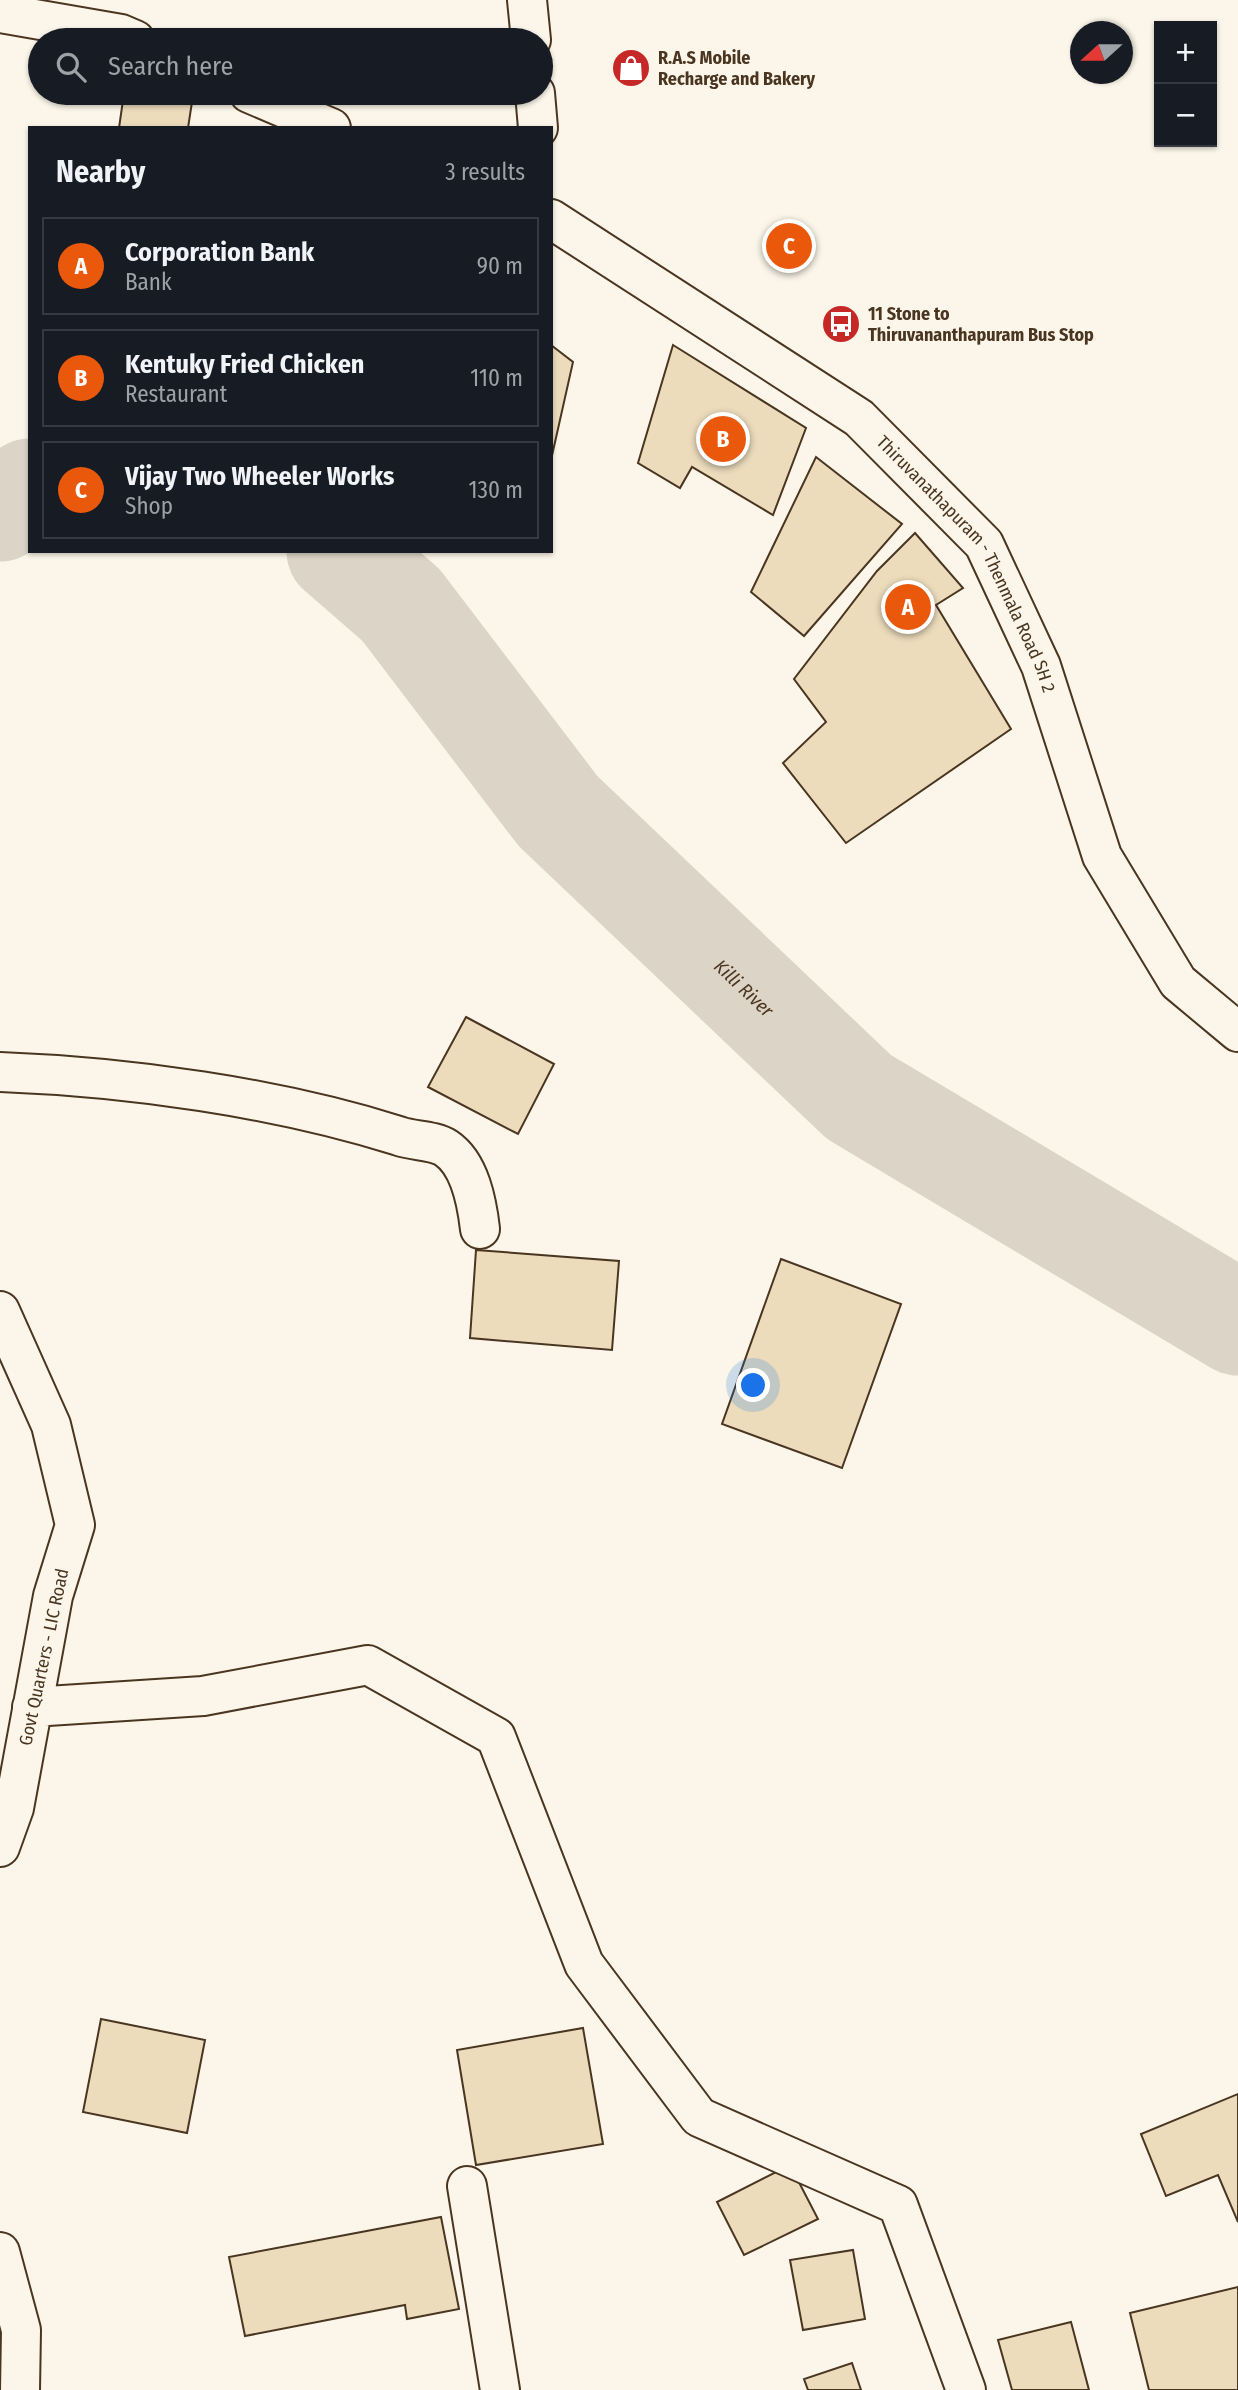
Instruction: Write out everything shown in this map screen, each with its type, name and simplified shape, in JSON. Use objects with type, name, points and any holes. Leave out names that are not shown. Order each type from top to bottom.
[{"type":"street","points":[[527,0],[530,28]]},
{"type":"street","points":[[0,13],[86,28]]},
{"type":"street","points":[[277,105],[326,126]]},
{"type":"street","points":[[536,105],[538,126]]},
{"type":"street","name":"Thiruvanathapuram - Thenmala Road SH 2","points":[[553,220],[859,418],[984,544],[1041,666],[1102,856],[1178,982],[1238,1032]]},
{"type":"street","points":[[0,1072],[84,1076],[207,1094],[342,1118],[445,1147],[465,1171],[477,1204],[480,1229]]},
{"type":"street","name":"Govt Quarters - LIC Road","points":[[0,1311],[51,1425],[75,1525],[53,1596],[14,1808],[0,1847]]},
{"type":"street","points":[[32,1707],[203,1696],[368,1665],[496,1737],[583,1964],[699,2117],[898,2206],[966,2390]]},
{"type":"street","points":[[467,2186],[500,2390]]},
{"type":"street","points":[[0,2252],[21,2330],[20,2390]]},
{"type":"building","points":[[122,105],[192,105],[188,126],[119,126]]},
{"type":"building","points":[[673,345],[806,428],[773,515],[692,467],[680,488],[638,463]]},
{"type":"building","points":[[553,347],[573,362],[553,451]]},
{"type":"building","points":[[816,457],[902,524],[804,636],[751,592]]},
{"type":"building","points":[[915,533],[963,588],[936,605],[1011,729],[846,843],[783,763],[826,722],[794,679],[877,571]]},
{"type":"building","points":[[466,1017],[554,1064],[518,1134],[428,1087]]},
{"type":"building","points":[[476,1250],[619,1261],[612,1350],[470,1338]]},
{"type":"building","points":[[781,1259],[901,1304],[842,1468],[722,1424]]},
{"type":"building","points":[[101,2019],[205,2040],[187,2133],[83,2112]]},
{"type":"building","points":[[583,2028],[603,2144],[476,2165],[457,2050]]},
{"type":"building","points":[[1238,2094],[1238,2222],[1218,2175],[1166,2196],[1141,2134]]},
{"type":"building","points":[[790,2165],[818,2219],[744,2255],[717,2202]]},
{"type":"building","points":[[441,2217],[459,2309],[407,2319],[405,2305],[245,2336],[229,2257]]},
{"type":"building","points":[[853,2250],[865,2319],[803,2330],[790,2260]]},
{"type":"building","points":[[1238,2287],[1238,2390],[1149,2390],[1130,2313]]},
{"type":"building","points":[[1071,2322],[1089,2390],[1012,2390],[998,2340]]},
{"type":"building","points":[[852,2363],[861,2390],[808,2390],[804,2379]]},
{"type":"waterway","name":"Killi River","points":[[0,509],[28,492]]},
{"type":"waterway","name":"Killi River","points":[[341,553],[401,605],[558,811],[859,1097],[1238,1323]]},
{"type":"place","name":"R.A.S Mobile Recharge and Bakery","points":[[631,68]]},
{"type":"place","name":"Vijay Two Wheeler Works","points":[[789,246]]},
{"type":"place","name":"11 Stone to Thiruvananthapuram Bus Stop","points":[[841,324]]},
{"type":"place","name":"Kentuky Fried Chicken","points":[[723,439]]},
{"type":"place","name":"Corporation Bank","points":[[908,607]]}]
